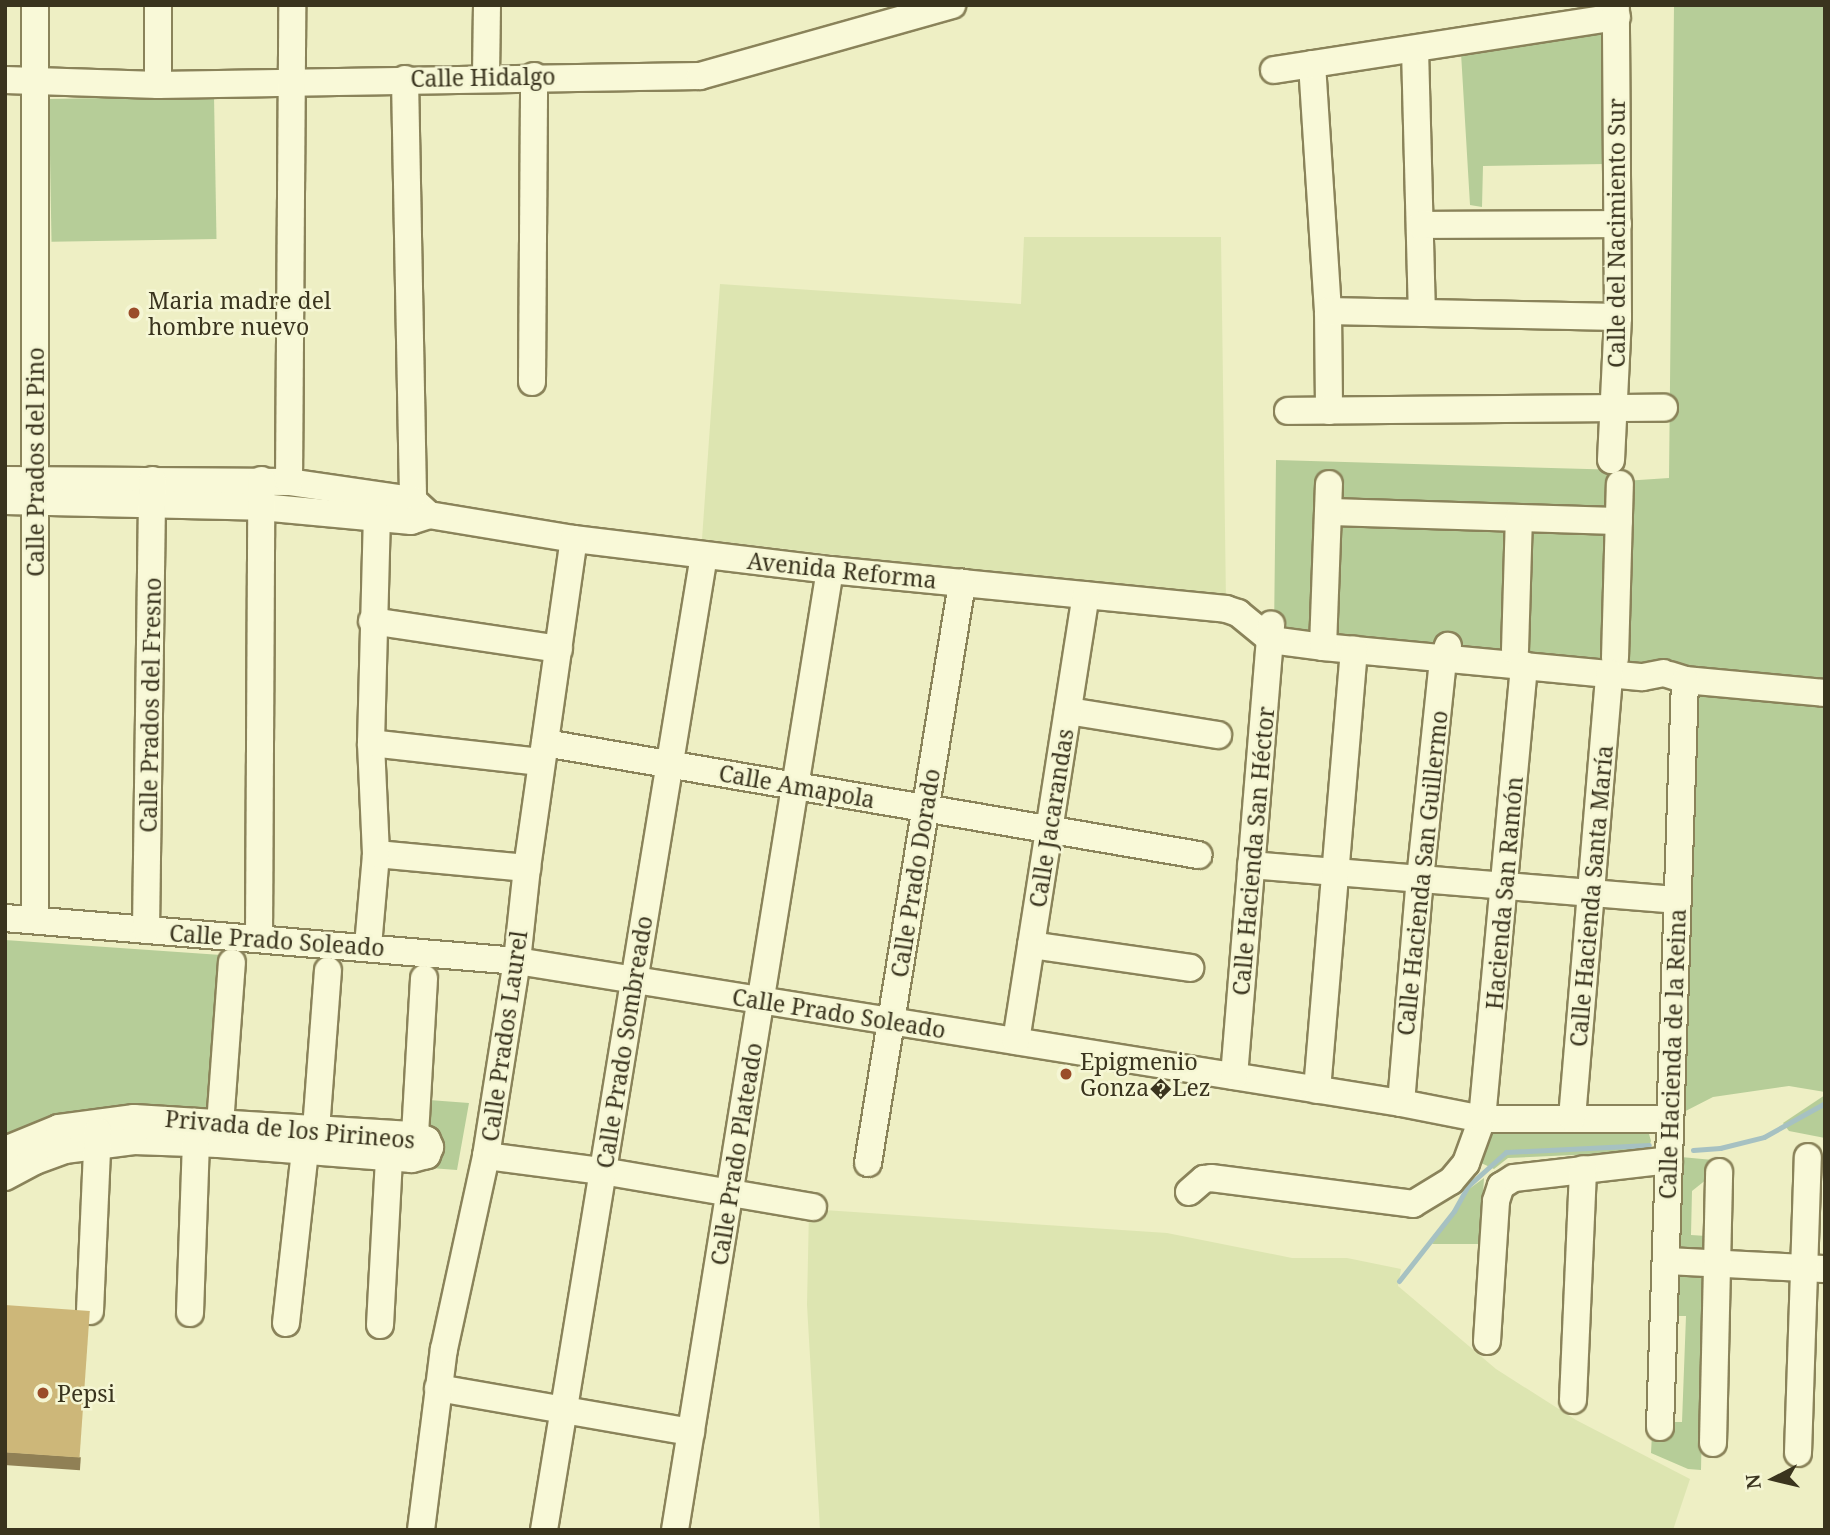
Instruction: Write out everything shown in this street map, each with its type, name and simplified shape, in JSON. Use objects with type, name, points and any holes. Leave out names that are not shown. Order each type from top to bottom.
[{"type":"street","name":"Calle Prados del Pino","points":[[35,5],[35,919]]},
{"type":"street","points":[[158,5],[158,85]]},
{"type":"street","points":[[289,482],[292,5]]},
{"type":"street","points":[[486,5],[486,77]]},
{"type":"street","name":"Calle Hidalgo","points":[[5,80],[158,85],[534,76],[700,76],[952,5]]},
{"type":"street","points":[[1273,71],[1415,49],[1605,12]]},
{"type":"street","name":"Calle del Nacimiento Sur","points":[[1605,12],[1618,224],[1618,317],[1613,409],[1619,521]]},
{"type":"street","points":[[1415,49],[1422,313]]},
{"type":"street","points":[[1312,64],[1328,311],[1329,411]]},
{"type":"street","points":[[532,382],[534,76]]},
{"type":"street","points":[[405,79],[421,508]]},
{"type":"street","points":[[1420,225],[1618,224]]},
{"type":"street","points":[[1328,311],[1618,317]]},
{"type":"street","points":[[1288,411],[1664,408]]},
{"type":"street","name":"Avenida Reforma","points":[[5,480],[35,490],[152,492],[261,507],[411,520],[421,508]]},
{"type":"street","points":[[259,938],[261,480]]},
{"type":"street","name":"Avenida Reforma","points":[[152,492],[261,480],[289,482],[574,539],[830,570],[1226,609],[1238,613],[1264,630],[1324,639],[1612,666],[1643,677],[1674,677],[1825,693]]},
{"type":"street","points":[[1324,639],[1329,484]]},
{"type":"street","name":"Avenida Reforma","points":[[5,500],[35,490]]},
{"type":"street","name":"Calle Prados del Fresno","points":[[146,930],[152,492]]},
{"type":"street","points":[[1329,512],[1619,521]]},
{"type":"street","points":[[368,946],[376,854],[371,743],[372,621],[377,517]]},
{"type":"street","name":"Hacienda San Ramón","points":[[1189,1192],[1204,1179],[1211,1178],[1413,1204],[1451,1181],[1466,1163],[1482,1119],[1506,886],[1520,658],[1519,518]]},
{"type":"street","name":"Calle Hacienda Santa María","points":[[1572,1118],[1612,666],[1619,521]]},
{"type":"street","name":"Calle Prados Laurel","points":[[421,1530],[438,1388],[486,1156],[517,961],[527,868],[574,539]]},
{"type":"street","name":"Calle Prado Sombreado","points":[[544,1530],[704,555]]},
{"type":"street","name":"Calle Prado Plateado","points":[[675,1530],[830,570]]},
{"type":"street","name":"Calle Prado Dorado","points":[[869,1163],[962,583]]},
{"type":"street","name":"Calle Jacarandas","points":[[1016,1041],[1086,595]]},
{"type":"street","points":[[372,621],[559,649]]},
{"type":"street","name":"Calle Hacienda San Héctor","points":[[1234,1076],[1251,865],[1264,630]]},
{"type":"street","name":"Avenida Reforma","points":[[1324,639],[1354,650],[1446,652]]},
{"type":"street","points":[[1317,1090],[1354,650]]},
{"type":"street","name":"Calle Hacienda San Guillermo","points":[[1401,1103],[1419,879],[1446,652]]},
{"type":"street","name":"Calle Hacienda de la Reina","points":[[1660,1427],[1678,900],[1674,677]]},
{"type":"street","points":[[1068,712],[1218,735]]},
{"type":"street","name":"Calle Amapola","points":[[371,743],[543,752],[669,764],[1198,855]]},
{"type":"street","points":[[376,854],[527,868]]},
{"type":"street","points":[[1251,865],[1678,900]]},
{"type":"street","name":"Calle Prado Soleado","points":[[5,918],[368,946],[517,961],[1401,1103],[1482,1119],[1670,1119]]},
{"type":"street","points":[[1031,945],[1190,968]]},
{"type":"street","points":[[190,1313],[232,962]]},
{"type":"street","points":[[286,1323],[312,1143],[328,970]]},
{"type":"street","points":[[415,1135],[424,978]]},
{"type":"street","name":"Privada de los Pirineos","points":[[5,1150],[59,1128],[134,1141],[212,1136],[312,1143],[389,1158],[412,1159],[427,1155],[430,1147],[427,1140],[415,1135],[312,1143]]},
{"type":"street","points":[[90,1311],[98,1134]]},
{"type":"street","name":"Privada de los Pirineos","points":[[5,1177],[98,1134]]},
{"type":"street","points":[[486,1156],[602,1171],[813,1207]]},
{"type":"street","points":[[1798,1453],[1814,1269],[1808,1157]]},
{"type":"street","points":[[380,1325],[389,1158]]},
{"type":"street","points":[[1487,1341],[1496,1200],[1500,1186],[1514,1178],[1669,1160]]},
{"type":"street","points":[[1573,1400],[1583,1169]]},
{"type":"street","points":[[1713,1443],[1719,1172]]},
{"type":"street","points":[[1665,1261],[1814,1269]]},
{"type":"street","points":[[438,1388],[691,1432]]},
{"type":"green space","points":[[1674,5],[1825,5],[1825,1092],[1789,1086],[1713,1097],[1670,1119],[1685,680],[1274,633],[1276,460],[1623,470],[1624,481],[1669,478]]},
{"type":"green space","points":[[1605,24],[1605,164],[1483,166],[1482,207],[1470,205],[1461,53]]},
{"type":"green space","points":[[214,96],[216,239],[52,242],[49,99]]},
{"type":"green space","points":[[1024,237],[1221,237],[1226,602],[702,539],[720,284],[1021,304]]},
{"type":"green space","points":[[5,940],[221,955],[210,1112],[5,1142]]},
{"type":"green space","points":[[1825,1095],[1825,1138],[1789,1131],[1783,1123]]},
{"type":"green space","points":[[429,1100],[469,1103],[457,1170],[417,1167],[440,1156],[442,1149],[442,1143],[425,1130]]},
{"type":"green space","points":[[1640,1127],[1649,1134],[1651,1141],[1648,1150],[1508,1158],[1494,1169],[1479,1162],[1490,1130]]},
{"type":"green space","points":[[1681,1157],[1713,1160],[1712,1175],[1692,1191],[1691,1235],[1706,1236],[1706,1252],[1675,1249]]},
{"type":"green space","points":[[1484,1178],[1480,1244],[1432,1244],[1469,1189]]},
{"type":"green space","points":[[809,1209],[1167,1233],[1292,1258],[1347,1258],[1401,1269],[1398,1286],[1496,1369],[1576,1420],[1690,1479],[1673,1530],[820,1530],[807,1305]]},
{"type":"green space","points":[[1675,1272],[1705,1274],[1701,1470],[1688,1469],[1651,1453],[1652,1433],[1668,1422],[1682,1422],[1686,1316],[1676,1316]]},
{"type":"building","name":"Pepsi","points":[[5,1305],[90,1311],[80,1458],[5,1452]]},
{"type":"waterway","points":[[1693,1150],[1720,1148],[1764,1137],[1825,1103]]},
{"type":"waterway","points":[[1399,1281],[1454,1211],[1468,1186],[1506,1152],[1649,1145]]},
{"type":"place","name":"Maria madre del hombre nuevo","points":[[134,313]]},
{"type":"place","name":"Epigmenio Gonza�Lez","points":[[1066,1074]]},
{"type":"place","name":"Pepsi","points":[[43,1393]]}]
